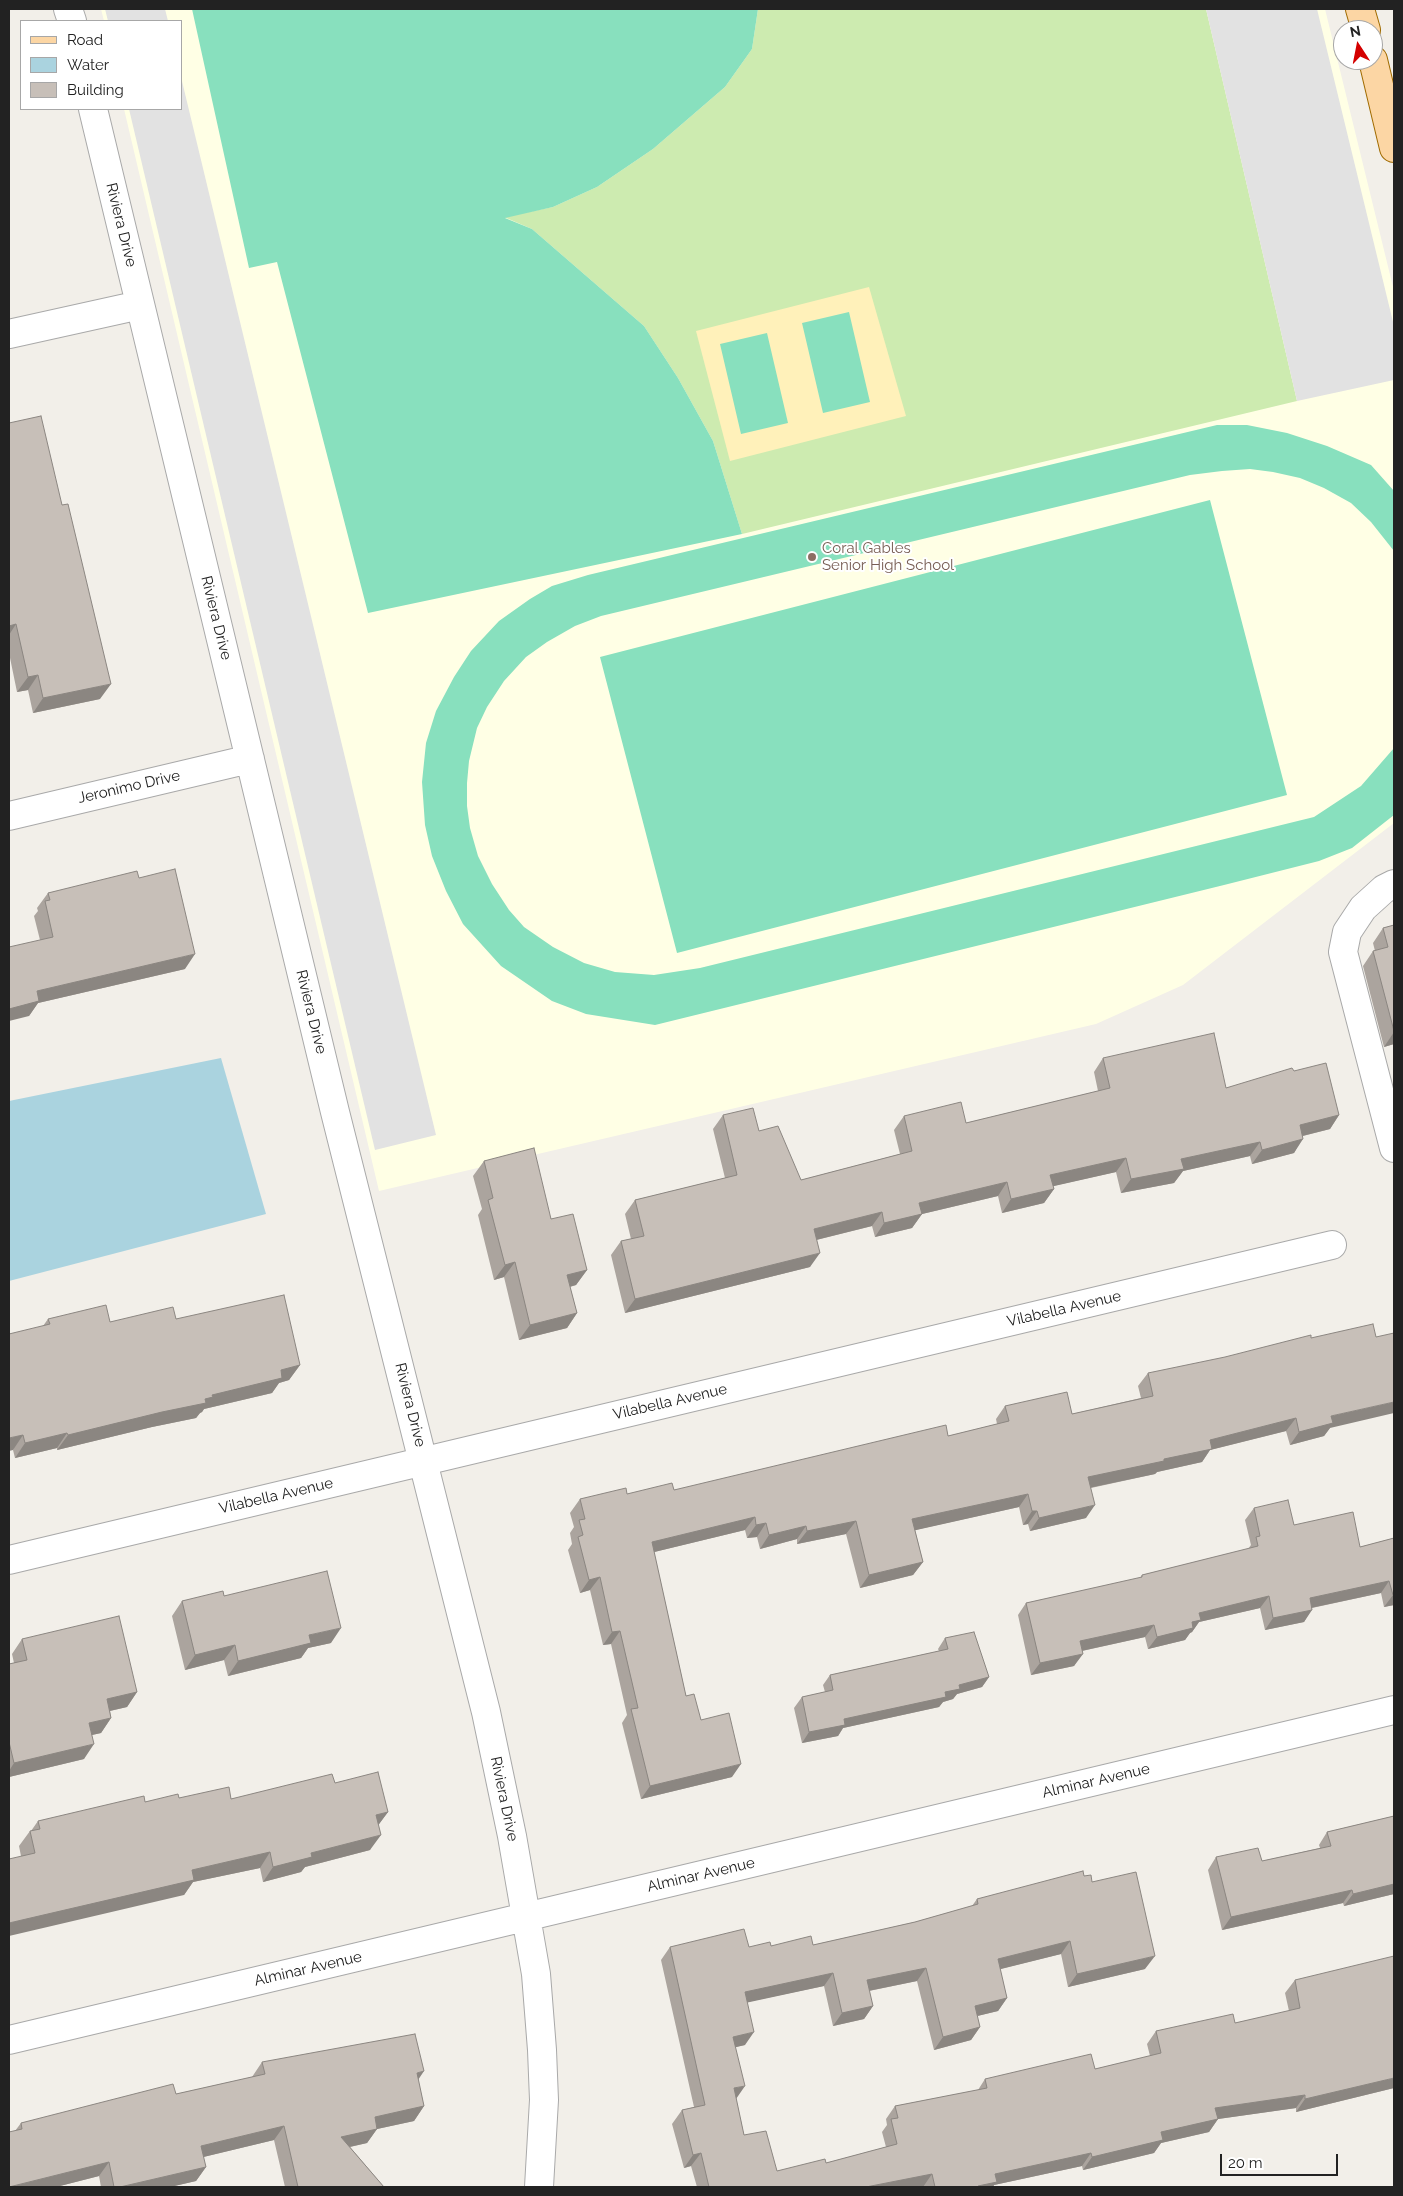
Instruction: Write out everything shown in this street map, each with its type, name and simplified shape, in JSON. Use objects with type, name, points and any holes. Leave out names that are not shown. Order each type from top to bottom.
[{"type":"main road","points":[[1375,70],[1394,148]]},
{"type":"street","name":"Riviera Drive","points":[[93,110],[333,1103],[486,1712],[512,1836],[536,1974],[544,2100],[539,2187]]},
{"type":"street","points":[[9,334],[140,305]]},
{"type":"street","name":"Jeronimo Drive","points":[[9,816],[250,759]]},
{"type":"street","points":[[1394,884],[1384,889],[1363,908],[1347,932],[1343,952],[1394,1148]]},
{"type":"street","name":"Vilabella Avenue","points":[[9,1560],[1332,1245]]},
{"type":"street","name":"Alminar Avenue","points":[[9,2040],[1394,1710]]},
{"type":"shaded area","name":"Coral Gables Senior High School","points":[[101,9],[1325,9],[1333,42],[1333,70],[1340,70],[1394,291],[1394,823],[1183,985],[1096,1024],[379,1191],[124,110],[182,110],[182,20],[104,20]]},
{"type":"shaded area","points":[[105,9],[165,9],[168,20],[108,20]]},
{"type":"shaded area","points":[[1206,9],[1317,9],[1394,326],[1394,380],[1297,401]]},
{"type":"shaded area","points":[[182,81],[436,1135],[375,1150],[129,110],[182,110]]},
{"type":"green space","points":[[192,9],[758,9],[752,49],[725,87],[653,149],[597,187],[553,207],[505,218],[532,229],[644,326],[678,378],[713,441],[742,534],[368,613],[277,262],[249,268]]},
{"type":"green space","points":[[758,9],[1206,9],[1297,401],[742,534],[713,441],[678,378],[644,326],[532,229],[504,217],[553,207],[597,187],[653,149],[725,87],[752,49]]},
{"type":"green space","points":[[849,312],[870,402],[823,413],[802,323]]},
{"type":"green space","points":[[767,333],[788,423],[741,434],[720,344]]},
{"type":"green space","points":[[1217,425],[1247,425],[1287,433],[1327,446],[1371,465],[1394,491],[1394,551],[1371,522],[1351,503],[1324,488],[1300,478],[1273,472],[1250,469],[1222,471],[1190,475],[601,616],[575,626],[526,657],[504,681],[487,707],[477,728],[469,761],[467,783],[467,806],[470,828],[478,856],[492,884],[509,910],[524,927],[553,947],[584,963],[615,972],[654,975],[700,968],[1314,817],[1361,786],[1394,748],[1394,815],[1352,848],[1319,861],[655,1025],[586,1014],[552,1001],[501,966],[463,924],[446,891],[432,856],[425,825],[422,782],[426,743],[436,711],[454,677],[471,651],[499,621],[530,599],[552,586],[588,575]]},
{"type":"green space","points":[[1210,500],[1287,795],[677,953],[600,657]]},
{"type":"sand","points":[[869,287],[906,416],[730,461],[696,331]]},
{"type":"water","points":[[221,1058],[266,1214],[9,1281],[9,1101]]},
{"type":"building","points":[[41,416],[62,505],[68,504],[111,684],[43,698],[38,675],[28,677],[16,624],[9,626],[9,423]]},
{"type":"building","points":[[175,869],[195,954],[37,991],[39,1001],[9,1009],[9,947],[53,937],[45,901],[50,900],[48,893],[137,871],[139,878]]},
{"type":"building","points":[[1394,925],[1394,1031],[1373,951],[1388,947],[1383,928]]},
{"type":"building","points":[[1214,1033],[1226,1088],[1292,1068],[1294,1071],[1326,1063],[1339,1115],[1300,1125],[1303,1139],[1262,1150],[1260,1142],[1181,1159],[1184,1169],[1131,1179],[1126,1158],[1050,1175],[1054,1189],[1011,1199],[1007,1182],[919,1203],[922,1214],[884,1223],[882,1212],[814,1229],[820,1253],[635,1299],[621,1241],[644,1236],[635,1200],[737,1175],[723,1115],[753,1108],[759,1131],[778,1126],[801,1180],[912,1151],[904,1116],[961,1102],[966,1123],[1110,1088],[1103,1058]]},
{"type":"building","points":[[534,1148],[551,1219],[573,1214],[587,1270],[567,1275],[577,1313],[530,1325],[515,1262],[505,1265],[488,1200],[493,1198],[484,1161]]},
{"type":"building","points":[[284,1295],[300,1365],[281,1370],[282,1378],[212,1395],[213,1397],[205,1399],[206,1403],[68,1435],[67,1433],[25,1443],[23,1435],[9,1438],[9,1334],[50,1324],[48,1319],[106,1305],[110,1322],[173,1307],[176,1319]]},
{"type":"building","points":[[1373,1324],[1376,1337],[1394,1333],[1394,1402],[1331,1416],[1333,1423],[1299,1432],[1296,1418],[1210,1440],[1212,1449],[1088,1477],[1095,1505],[1039,1518],[1037,1511],[1032,1511],[1028,1494],[912,1519],[923,1562],[869,1575],[856,1521],[807,1531],[806,1526],[769,1535],[766,1523],[756,1525],[755,1517],[652,1542],[686,1696],[694,1694],[701,1720],[729,1713],[741,1764],[650,1786],[631,1709],[638,1708],[620,1631],[612,1632],[600,1577],[589,1580],[578,1537],[583,1535],[579,1520],[585,1519],[580,1499],[626,1488],[627,1494],[672,1483],[674,1490],[946,1425],[948,1436],[1009,1421],[1005,1406],[1067,1392],[1072,1414],[1153,1396],[1148,1373],[1225,1357],[1311,1335],[1311,1338]]},
{"type":"building","points":[[1288,1500],[1294,1525],[1353,1512],[1360,1547],[1394,1538],[1394,1595],[1389,1581],[1310,1598],[1312,1610],[1273,1618],[1269,1596],[1199,1613],[1201,1620],[1192,1622],[1193,1628],[1157,1637],[1154,1625],[1080,1641],[1083,1654],[1040,1663],[1026,1603],[1142,1577],[1142,1575],[1258,1546],[1256,1537],[1260,1536],[1254,1508]]},
{"type":"building","points":[[327,1571],[341,1628],[309,1635],[311,1643],[238,1661],[235,1645],[195,1655],[182,1601],[223,1591],[224,1596]]},
{"type":"building","points":[[119,1616],[137,1692],[107,1699],[111,1718],[89,1723],[94,1744],[14,1763],[9,1742],[9,1664],[27,1660],[22,1639]]},
{"type":"building","points":[[974,1632],[989,1677],[959,1685],[960,1689],[945,1692],[946,1697],[844,1719],[845,1725],[809,1732],[802,1697],[833,1690],[830,1675],[948,1649],[945,1638]]},
{"type":"building","points":[[378,1772],[388,1812],[376,1815],[381,1835],[311,1853],[312,1857],[273,1867],[270,1852],[192,1870],[194,1880],[9,1923],[9,1859],[35,1853],[30,1831],[40,1829],[38,1821],[144,1796],[145,1802],[178,1794],[179,1798],[229,1787],[231,1799],[332,1774],[335,1783]]},
{"type":"building","points":[[1394,1816],[1394,1884],[1353,1894],[1352,1890],[1231,1917],[1216,1857],[1258,1848],[1262,1861],[1331,1846],[1327,1832]]},
{"type":"building","points":[[1083,1871],[1084,1876],[1091,1875],[1092,1882],[1136,1872],[1155,1956],[1077,1974],[1070,1941],[998,1959],[1007,1998],[975,2006],[980,2027],[943,2037],[926,1968],[867,1980],[873,2006],[842,2013],[833,1973],[745,1992],[754,2032],[733,2037],[745,2086],[734,2088],[744,2135],[766,2131],[777,2171],[825,2159],[826,2163],[897,2144],[891,2119],[898,2118],[895,2106],[987,2088],[985,2079],[1091,2054],[1095,2069],[1161,2053],[1156,2031],[1233,2014],[1235,2023],[1300,2008],[1295,1980],[1394,1956],[1394,2078],[1305,2099],[1305,2095],[1215,2108],[1218,2119],[1161,2132],[1163,2140],[1092,2157],[1091,2153],[995,2174],[997,2182],[978,2187],[935,2187],[932,2174],[866,2187],[709,2187],[701,2153],[693,2155],[682,2110],[705,2105],[670,1947],[744,1929],[749,1947],[770,1942],[771,1946],[811,1936],[813,1945],[915,1922],[978,1904],[977,1899]]},
{"type":"building","points":[[415,2034],[424,2071],[417,2073],[424,2106],[375,2117],[377,2129],[341,2137],[384,2187],[298,2187],[284,2126],[201,2146],[206,2167],[120,2187],[114,2187],[109,2162],[9,2187],[9,2132],[22,2129],[21,2123],[173,2084],[176,2094],[265,2074],[262,2062]]},
{"type":"place","name":"Coral Gables Senior High School","points":[[812,557]]}]
